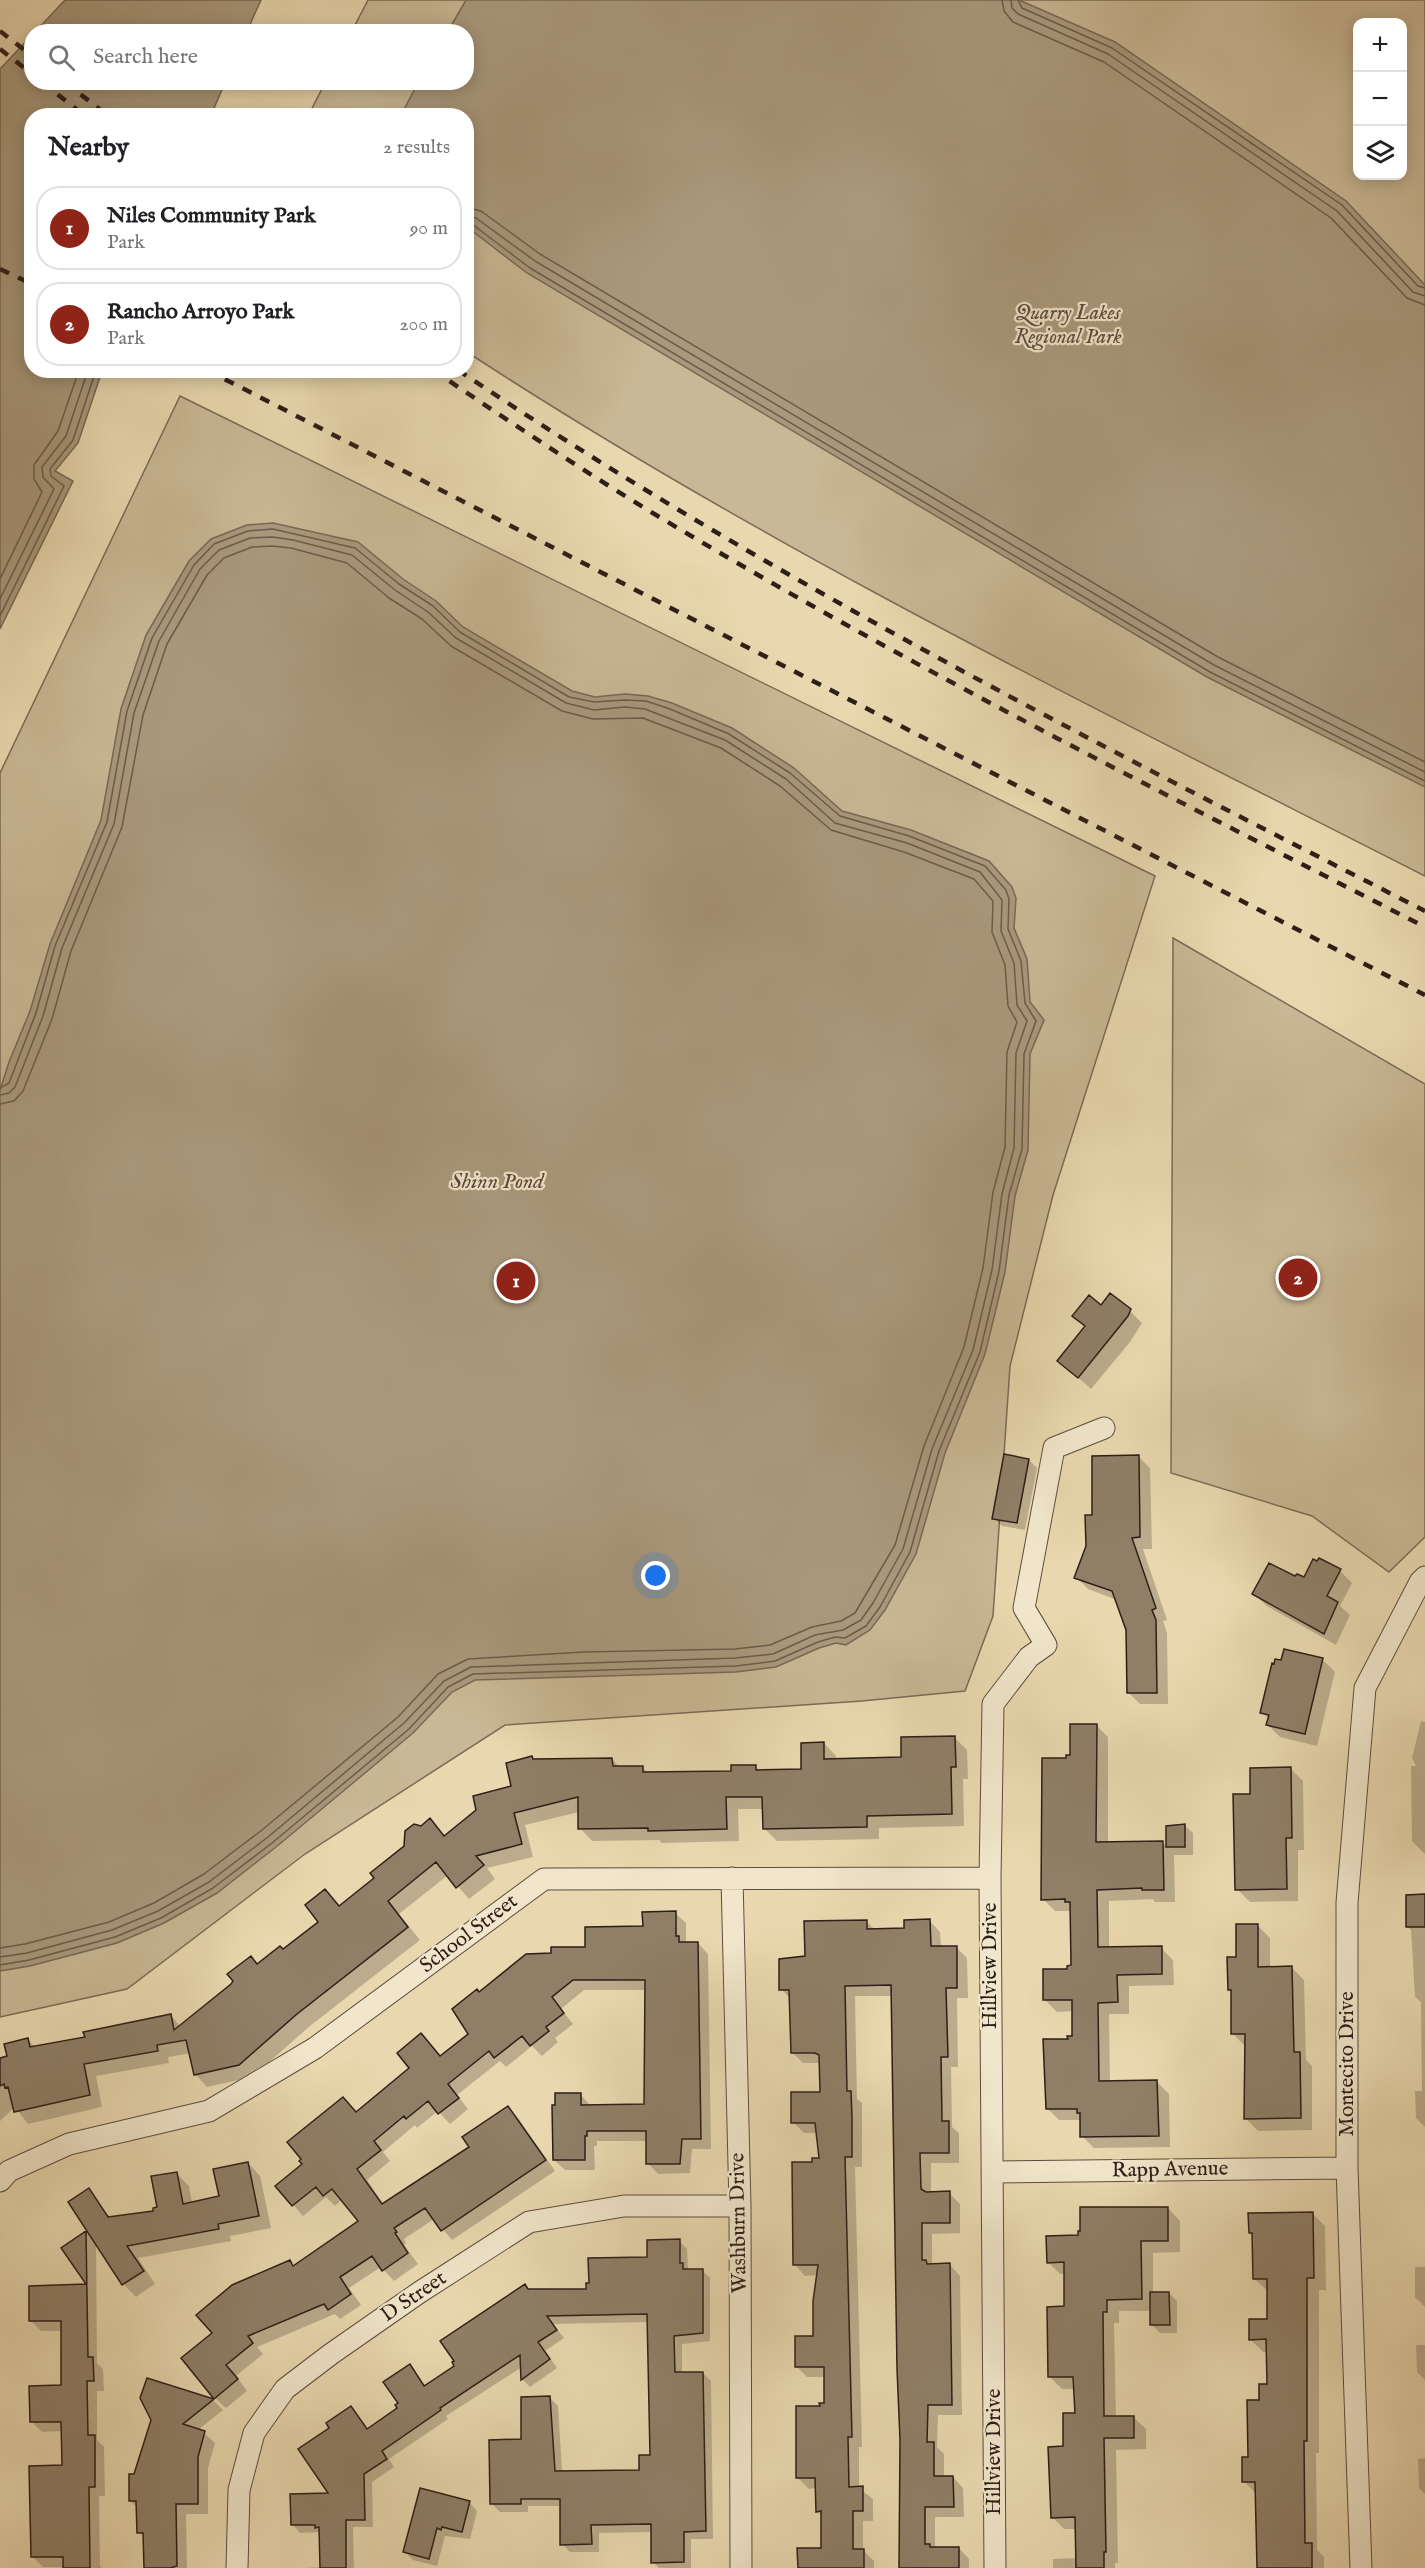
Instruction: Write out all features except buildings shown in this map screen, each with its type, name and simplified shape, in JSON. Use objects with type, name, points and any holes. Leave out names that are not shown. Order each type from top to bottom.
[{"type":"street","name":"Hillview Drive","points":[[994,2568],[990,1878],[993,1704],[1029,1658],[1046,1645],[1024,1608],[1054,1448],[1104,1428]]},
{"type":"street","name":"Montecito Drive","points":[[1361,2568],[1347,2168],[1347,1903],[1365,1688],[1420,1582],[1425,1577]]},
{"type":"street","name":"Washburn Drive","points":[[732,1878],[740,2206],[741,2568]]},
{"type":"street","name":"School Street","points":[[0,2181],[9,2171],[69,2144],[209,2111],[315,2048],[544,1879],[990,1878]]},
{"type":"street","name":"Rapp Avenue","points":[[992,2172],[1347,2168]]},
{"type":"street","name":"D Street","points":[[237,2568],[239,2490],[254,2433],[285,2389],[331,2354],[420,2292],[529,2223],[624,2206],[740,2206]]},
{"type":"green space","name":"Quarry Lakes Regional Park","points":[[368,0],[1425,0],[1425,876],[938,627],[818,562],[699,495],[474,356],[474,108],[312,108],[321,90],[474,90],[474,24],[356,24]]},
{"type":"green space","name":"Shinn Pond","points":[[180,396],[1155,876],[1053,1195],[1010,1366],[993,1616],[965,1691],[862,1701],[505,1725],[305,1854],[127,1989],[0,2017],[0,773]]},
{"type":"green space","points":[[1173,938],[1425,1084],[1425,1537],[1389,1572],[1312,1516],[1171,1473]]},
{"type":"water","points":[[65,0],[261,0],[250,24],[43,24]]},
{"type":"water","name":"Quarry Lakes Regional Park","points":[[466,0],[1019,0],[1115,42],[1346,201],[1425,285],[1425,787],[1207,677],[527,273],[474,232],[474,108],[405,108],[414,90],[474,90],[474,24],[452,24]]},
{"type":"water","points":[[24,43],[24,90],[222,90],[214,108],[24,108],[24,378],[100,378],[78,443],[55,471],[73,481],[0,629],[0,69]]},
{"type":"water","name":"Shinn Pond","points":[[273,523],[358,542],[403,579],[436,601],[463,627],[572,691],[595,697],[625,694],[648,696],[672,703],[732,728],[794,768],[842,811],[911,830],[989,861],[1012,887],[1016,898],[1014,928],[1027,959],[1030,1002],[1044,1020],[1030,1054],[1028,1150],[1015,1196],[1005,1272],[985,1354],[945,1453],[916,1554],[885,1610],[870,1630],[846,1645],[836,1643],[819,1648],[776,1667],[736,1672],[475,1680],[452,1692],[413,1733],[217,1893],[164,1923],[117,1943],[30,1966],[0,1971],[0,1090],[30,1011],[50,944],[101,820],[121,709],[146,635],[189,561],[211,539],[247,525]]},
{"type":"railway","points":[[0,31],[24,50]]},
{"type":"railway","points":[[0,49],[24,68]]},
{"type":"railway","points":[[52,90],[75,108]]},
{"type":"railway","points":[[75,90],[98,108]]},
{"type":"railway","points":[[0,269],[24,280]]},
{"type":"railway","points":[[223,378],[1425,995]]},
{"type":"railway","points":[[445,378],[627,497],[873,640],[1056,738],[1425,927]]},
{"type":"railway","points":[[470,378],[574,446],[812,588],[1055,721],[1425,911]]},
{"type":"place","name":"Rancho Arroyo Park","points":[[1298,1278]]},
{"type":"place","name":"Niles Community Park","points":[[516,1281]]}]
